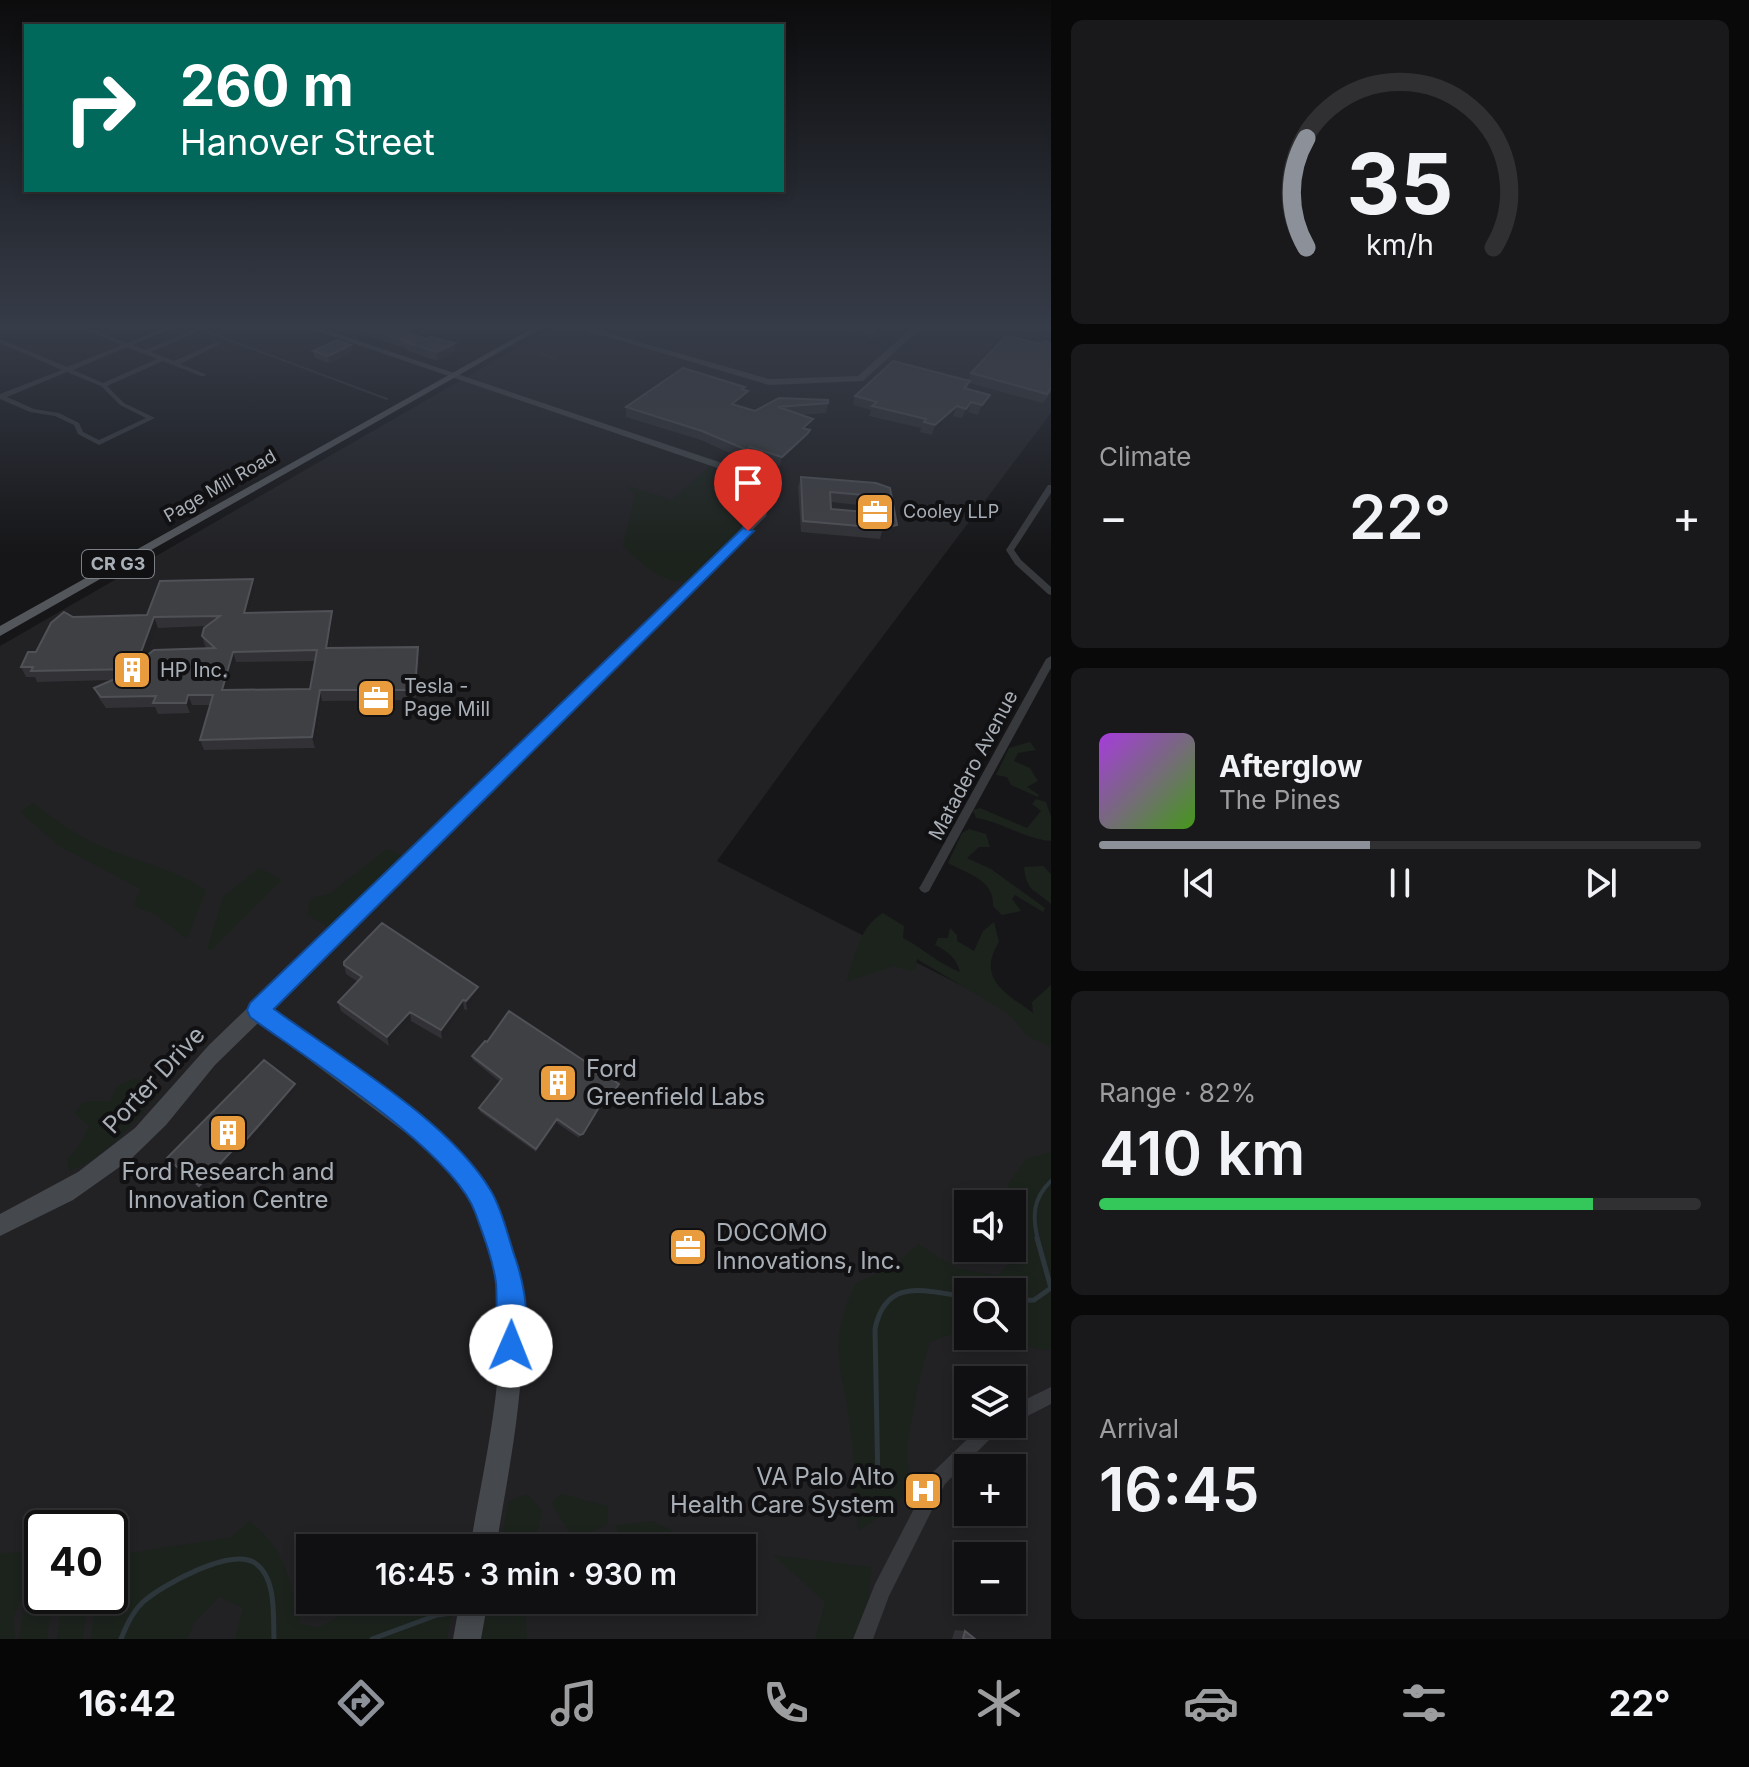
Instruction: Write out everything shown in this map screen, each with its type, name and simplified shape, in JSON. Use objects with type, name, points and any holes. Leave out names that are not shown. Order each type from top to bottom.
[{"type":"main road","name":"Page Mill Road","points":[[0,621],[399,401]]},
{"type":"main road","name":"Page Mill Road","points":[[0,632],[238,492]]},
{"type":"street","points":[[12,401],[32,411],[57,414],[79,426],[80,433],[87,438],[102,443],[152,420],[119,401]]},
{"type":"street","name":"Porter Drive","points":[[0,1225],[61,1196],[129,1148],[161,1116],[210,1056],[657,621],[762,514],[764,503],[760,491],[733,470],[530,401]]},
{"type":"street","points":[[1051,487],[1010,550],[1018,562],[1051,592]]},
{"type":"street","name":"Matadero Avenue","points":[[925,888],[1051,659]]},
{"type":"street","points":[[258,1010],[442,1148],[484,1202],[508,1278],[512,1316],[504,1402],[485,1534]]},
{"type":"street","points":[[1026,1408],[1051,1395]]},
{"type":"street","points":[[863,1639],[889,1577],[939,1478],[979,1438]]},
{"type":"street","points":[[467,1639],[471,1614]]},
{"type":"shaded area","points":[[424,401],[1051,401],[1051,413],[717,861],[1051,1031],[1051,1639],[0,1639],[0,646]]},
{"type":"shaded area","points":[[710,466],[737,480],[751,494],[753,508],[747,522],[688,581],[660,576],[623,546],[635,495],[628,489],[629,486],[672,500]]},
{"type":"shaded area","points":[[1030,742],[1036,750],[1018,753],[1014,761],[1030,768],[1038,781],[1027,787],[1038,797],[1011,785],[1007,777],[996,775],[1009,748]]},
{"type":"shaded area","points":[[1036,799],[1046,802],[1051,817],[1051,841],[976,818],[973,810],[980,808],[1027,828],[1041,811],[1032,804]]},
{"type":"shaded area","points":[[33,803],[91,842],[172,872],[206,890],[187,939],[157,915],[134,906],[140,889],[59,846],[20,812]]},
{"type":"shaded area","points":[[969,829],[986,834],[990,847],[979,847],[967,858],[991,869],[1045,908],[1043,912],[1015,895],[1012,899],[1021,911],[1002,915],[993,906],[990,890],[985,884],[948,863],[962,833]]},
{"type":"shaded area","points":[[387,849],[402,855],[328,927],[307,915],[311,898],[329,894]]},
{"type":"shaded area","points":[[1043,866],[1051,874],[1051,904],[1033,890],[1025,875],[1024,867]]},
{"type":"shaded area","points":[[259,868],[282,880],[212,950],[207,950],[223,897]]},
{"type":"shaded area","points":[[883,913],[904,926],[903,938],[960,972],[951,956],[935,945],[938,938],[948,938],[950,928],[957,935],[957,941],[974,951],[983,931],[994,922],[999,942],[991,966],[997,984],[1004,992],[1033,1013],[1032,1002],[1051,985],[1051,1047],[1027,1036],[1009,1014],[917,959],[916,969],[911,971],[894,966],[846,982],[863,934]]},
{"type":"shaded area","points":[[134,1078],[161,1088],[159,1094],[107,1148],[69,1171],[67,1159],[78,1147],[89,1126],[75,1113],[85,1101],[110,1101],[116,1087]]},
{"type":"shaded area","points":[[1051,1152],[1051,1349],[1026,1346],[1026,1278],[954,1278],[954,1333],[930,1342],[918,1385],[907,1446],[910,1490],[889,1511],[858,1531],[852,1439],[839,1354],[841,1322],[856,1283],[891,1268],[918,1244],[958,1269],[998,1275],[1011,1262],[1026,1262],[1026,1190],[1008,1190],[1008,1184],[1027,1158]]},
{"type":"shaded area","points":[[527,1494],[542,1510],[537,1534],[502,1534],[509,1501]]},
{"type":"shaded area","points":[[561,1494],[608,1506],[608,1524],[589,1534],[569,1532],[551,1503]]},
{"type":"shaded area","points":[[250,1521],[272,1544],[285,1568],[301,1624],[319,1627],[344,1614],[451,1614],[447,1639],[235,1639],[243,1608],[219,1597],[194,1623],[187,1639],[91,1639],[94,1614],[128,1614],[128,1553],[231,1537]]},
{"type":"shaded area","points":[[652,1521],[679,1534],[618,1534],[616,1525]]},
{"type":"shaded area","points":[[24,1552],[24,1591],[14,1616],[15,1639],[0,1639],[0,1553]]},
{"type":"shaded area","points":[[773,1555],[871,1567],[866,1639],[815,1639],[825,1602]]},
{"type":"shaded area","points":[[24,1605],[24,1614],[50,1614],[47,1639],[19,1639]]},
{"type":"shaded area","points":[[60,1614],[86,1614],[83,1639],[57,1639]]},
{"type":"shaded area","points":[[485,1614],[526,1614],[527,1639],[481,1639]]},
{"type":"building","points":[[634,401],[735,401],[732,404],[755,411],[773,401],[828,401],[778,407],[813,419],[803,428],[810,430],[807,434],[782,457],[750,447],[747,450],[702,431],[626,407]]},
{"type":"building","points":[[985,401],[982,405],[971,402],[966,409],[957,406],[935,425],[924,422],[926,419],[872,406],[877,402]]},
{"type":"building","points":[[801,477],[876,483],[890,488],[897,525],[883,528],[803,521]],"holes":[[[830,492],[863,495],[865,512],[831,509]]]},
{"type":"building","name":"HP Inc.","points":[[253,579],[244,613],[332,611],[326,648],[418,647],[415,690],[320,690],[312,737],[200,740],[213,695],[188,695],[186,703],[153,703],[156,696],[101,697],[94,688],[138,669],[31,671],[33,667],[21,667],[28,652],[36,652],[51,623],[64,612],[73,617],[147,615],[160,581]],"holes":[[[220,616],[204,628],[202,636],[215,648],[154,650],[137,663],[154,617]],[[317,650],[310,689],[222,690],[233,652]]]},
{"type":"building","points":[[382,923],[478,987],[466,1001],[463,1000],[441,1030],[410,1012],[387,1037],[338,1002],[362,977],[344,962]]},
{"type":"building","name":"Ford Greenfield Labs","points":[[509,1011],[619,1084],[607,1101],[604,1099],[583,1134],[557,1119],[536,1149],[479,1108],[502,1079],[472,1056],[487,1042]]},
{"type":"building","name":"Ford Research and Innovation Centre","points":[[264,1060],[295,1084],[246,1140],[244,1138],[199,1186],[167,1158]]},
{"type":"building","points":[[965,1631],[975,1639],[963,1639]]},
{"type":"waterway","points":[[1038,1240],[1035,1223],[1037,1201],[1051,1181]]},
{"type":"waterway","points":[[1026,1300],[1034,1300],[1051,1288],[1037,1238]]},
{"type":"waterway","points":[[878,1487],[875,1329],[880,1312],[888,1301],[910,1291],[954,1295]]},
{"type":"waterway","points":[[121,1639],[136,1610],[152,1595],[197,1570],[244,1559],[255,1563],[267,1578],[272,1598],[274,1639]]},
{"type":"waterway","points":[[372,1639],[444,1614]]},
{"type":"place","name":"Cooley LLP","points":[[875,512]]},
{"type":"place","name":"HP Inc.","points":[[132,670]]},
{"type":"place","name":"Tesla - Page Mill","points":[[376,698]]},
{"type":"place","name":"Ford Greenfield Labs","points":[[558,1083]]},
{"type":"place","name":"Ford Research and Innovation Centre","points":[[228,1133]]},
{"type":"place","name":"DOCOMO Innovations, Inc.","points":[[688,1247]]},
{"type":"place","name":"VA Palo Alto Health Care System","points":[[923,1491]]},
{"type":"route","points":[[511,1346],[508,1278],[496,1230],[484,1202],[466,1174],[416,1126],[258,1010],[748,531]]}]
